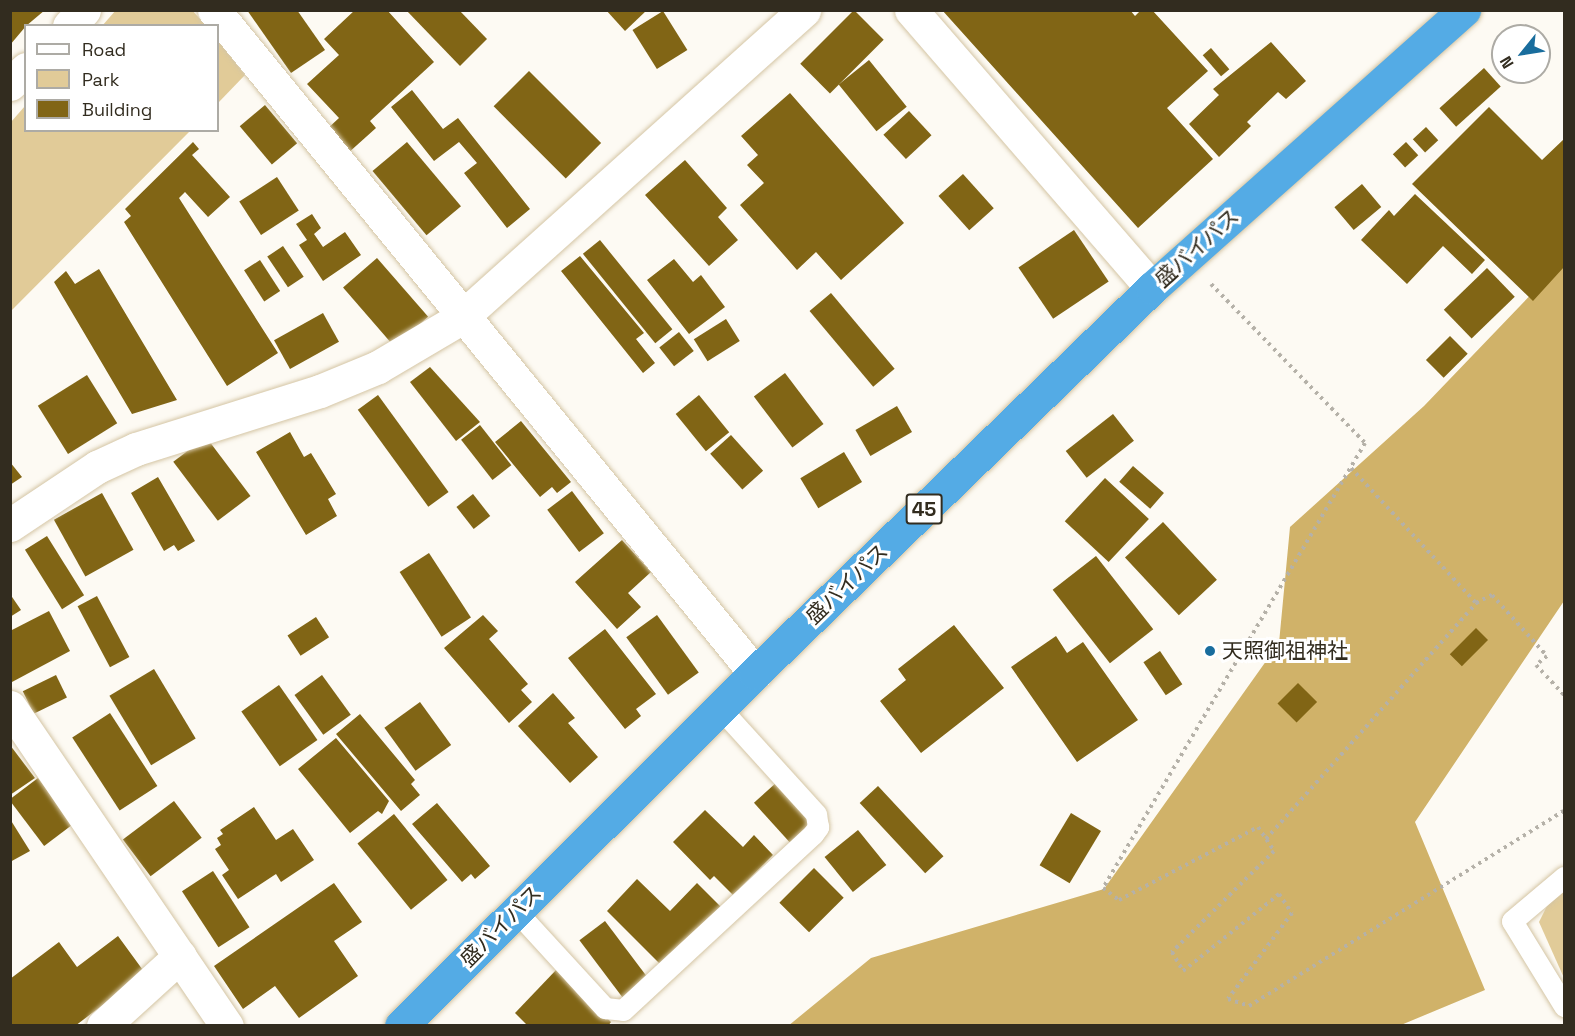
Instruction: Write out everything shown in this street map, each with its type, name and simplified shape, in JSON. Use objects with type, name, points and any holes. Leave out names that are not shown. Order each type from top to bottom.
[{"type":"highway","name":"盛バイパス","points":[[401,1026],[754,673],[1152,288],[1464,10]]},
{"type":"street","points":[[71,24],[84,10]]},
{"type":"street","points":[[214,10],[461,318],[754,673]]},
{"type":"street","points":[[10,525],[56,492],[117,458],[320,391],[378,367],[461,318],[804,10]]},
{"type":"street","points":[[910,10],[1152,288]]},
{"type":"street","points":[[10,84],[24,71]]},
{"type":"street","points":[[10,707],[226,1026]]},
{"type":"street","points":[[102,1026],[180,956]]},
{"type":"lane","points":[[516,911],[605,1008],[623,1010],[813,834],[818,827],[816,814],[720,708]]},
{"type":"lane","points":[[1564,877],[1512,921],[1564,1006]]},
{"type":"path","points":[[1185,258],[1365,443],[1103,888],[1119,900],[1258,827],[1274,851],[1172,952],[1183,971],[1280,894],[1292,913],[1228,999],[1250,1006],[1564,811]]},
{"type":"path","points":[[1351,468],[1476,603]]},
{"type":"path","points":[[1266,839],[1476,603],[1492,595],[1546,656],[1536,665],[1564,695]]},
{"type":"green space","points":[[116,10],[193,11],[204,24],[104,24]]},
{"type":"green space","points":[[219,42],[245,75],[219,102]]},
{"type":"green space","points":[[24,107],[24,132],[189,132],[11,311],[11,122]]},
{"type":"green space","points":[[1564,872],[1564,978],[1539,922]]},
{"type":"shaded area","points":[[1564,260],[1564,601],[1415,822],[1485,990],[1401,1025],[788,1026],[871,958],[1104,889],[1279,643],[1290,527],[1424,406]]},
{"type":"building","points":[[10,10],[45,10],[28,24],[24,24],[24,28],[10,45]]},
{"type":"building","points":[[247,10],[297,10],[325,50],[291,73]]},
{"type":"building","points":[[355,10],[387,10],[434,62],[370,121],[376,128],[347,154],[326,130],[339,118],[307,84],[339,55],[324,39]]},
{"type":"building","points":[[406,10],[459,10],[487,39],[460,66]]},
{"type":"building","points":[[606,10],[647,10],[625,31]]},
{"type":"building","points":[[854,10],[884,40],[830,93],[800,64]]},
{"type":"building","points":[[942,10],[1130,10],[1135,16],[1141,10],[1152,10],[1208,71],[1167,108],[1213,159],[1138,228]]},
{"type":"building","points":[[663,11],[687,50],[657,69],[632,30]]},
{"type":"building","points":[[1271,42],[1306,81],[1286,99],[1278,92],[1247,122],[1251,126],[1219,157],[1189,124],[1219,95],[1213,89]]},
{"type":"building","points":[[1211,48],[1229,69],[1221,76],[1203,55]]},
{"type":"building","points":[[869,60],[907,107],[876,131],[839,85]]},
{"type":"building","points":[[1484,68],[1491,76],[1491,84],[1498,84],[1501,87],[1456,127],[1439,108]]},
{"type":"building","points":[[529,71],[601,143],[566,178],[494,106]]},
{"type":"building","points":[[412,90],[443,129],[458,118],[530,209],[507,228],[464,173],[477,163],[459,142],[434,161],[391,107]]},
{"type":"building","points":[[790,93],[904,223],[841,280],[816,252],[797,270],[740,205],[764,183],[747,165],[758,155],[741,136]]},
{"type":"building","points":[[265,105],[297,143],[272,165],[240,126]]},
{"type":"building","points":[[1489,107],[1542,160],[1564,139],[1564,267],[1533,301],[1412,184]]},
{"type":"building","points":[[909,111],[932,135],[906,159],[883,135]]},
{"type":"building","points":[[1426,127],[1438,140],[1425,152],[1413,139]]},
{"type":"building","points":[[193,142],[199,149],[192,155],[230,197],[208,217],[185,192],[179,198],[278,353],[227,386],[124,222],[131,216],[125,209]]},
{"type":"building","points":[[407,142],[461,206],[427,235],[373,171]]},
{"type":"building","points":[[1406,142],[1418,155],[1405,167],[1393,154]]},
{"type":"building","points":[[685,160],[727,208],[718,217],[738,240],[709,266],[645,195]]},
{"type":"building","points":[[963,174],[994,208],[969,230],[938,196]]},
{"type":"building","points":[[277,177],[299,211],[261,235],[239,202]]},
{"type":"building","points":[[1362,184],[1381,207],[1354,230],[1334,207]]},
{"type":"building","points":[[1415,194],[1485,260],[1472,274],[1443,246],[1407,284],[1361,240],[1389,210],[1394,216]]},
{"type":"building","points":[[312,214],[321,228],[314,234],[323,247],[345,232],[361,255],[323,281],[299,245],[307,240],[296,224]]},
{"type":"building","points":[[1074,230],[1109,281],[1053,319],[1018,267]]},
{"type":"building","points":[[600,240],[672,329],[655,343],[583,254]]},
{"type":"building","points":[[283,246],[304,277],[288,287],[267,257]]},
{"type":"building","points":[[580,256],[644,333],[636,339],[655,363],[643,373],[561,271]]},
{"type":"building","points":[[377,258],[428,317],[394,346],[343,288]]},
{"type":"building","points":[[674,259],[693,282],[701,275],[725,307],[689,334],[647,280]]},
{"type":"building","points":[[260,260],[280,291],[264,301],[244,270]]},
{"type":"building","points":[[1487,268],[1515,297],[1472,338],[1444,310]]},
{"type":"building","points":[[99,269],[177,400],[132,414],[54,282],[66,271],[75,284]]},
{"type":"building","points":[[831,293],[895,369],[873,387],[810,311]]},
{"type":"building","points":[[323,313],[339,342],[290,369],[274,340]]},
{"type":"building","points":[[726,319],[740,341],[708,361],[694,339]]},
{"type":"building","points":[[679,332],[694,351],[674,366],[659,347]]},
{"type":"building","points":[[1450,336],[1468,354],[1444,378],[1426,360]]},
{"type":"building","points":[[430,367],[480,422],[456,441],[410,382]]},
{"type":"building","points":[[785,373],[824,424],[792,448],[754,396]]},
{"type":"building","points":[[87,375],[117,423],[68,454],[38,406]]},
{"type":"building","points":[[378,395],[449,492],[428,507],[358,410]]},
{"type":"building","points":[[699,395],[729,432],[706,451],[676,414]]},
{"type":"building","points":[[897,406],[912,432],[870,456],[855,430]]},
{"type":"building","points":[[1113,414],[1134,441],[1087,478],[1066,451]]},
{"type":"building","points":[[521,421],[571,482],[557,493],[552,487],[540,497],[495,442]]},
{"type":"building","points":[[480,425],[511,465],[492,480],[461,440]]},
{"type":"building","points":[[290,432],[304,457],[311,453],[336,494],[328,499],[337,516],[306,535],[256,452]]},
{"type":"building","points":[[731,435],[763,471],[742,489],[710,454]]},
{"type":"building","points":[[206,437],[251,496],[218,521],[173,462]]},
{"type":"building","points":[[844,452],[862,482],[818,508],[800,478]]},
{"type":"building","points":[[10,462],[22,477],[10,485]]},
{"type":"building","points":[[1133,466],[1164,493],[1150,509],[1119,482]]},
{"type":"building","points":[[158,477],[195,541],[178,551],[174,545],[164,551],[131,493]]},
{"type":"building","points":[[1105,478],[1149,519],[1109,562],[1065,521]]},
{"type":"building","points":[[572,491],[604,533],[579,552],[547,510]]},
{"type":"building","points":[[102,493],[134,550],[85,577],[54,520]]},
{"type":"building","points":[[473,494],[490,516],[474,529],[456,507]]},
{"type":"building","points":[[1163,522],[1217,580],[1179,615],[1125,557]]},
{"type":"building","points":[[47,536],[84,595],[62,609],[25,550]]},
{"type":"building","points":[[622,540],[651,572],[628,593],[641,607],[617,629],[575,582]]},
{"type":"building","points":[[429,553],[471,618],[442,637],[400,572]]},
{"type":"building","points":[[1096,556],[1153,629],[1110,663],[1053,590]]},
{"type":"building","points":[[10,594],[21,610],[10,617]]},
{"type":"building","points":[[97,596],[129,657],[110,667],[78,606]]},
{"type":"building","points":[[49,611],[70,651],[12,682],[10,631]]},
{"type":"building","points":[[483,615],[498,631],[489,639],[528,684],[521,690],[532,702],[509,723],[444,648]]},
{"type":"building","points":[[657,615],[699,672],[668,695],[626,637]]},
{"type":"building","points":[[316,617],[329,637],[301,656],[287,636]]},
{"type":"building","points":[[954,625],[1004,688],[921,753],[880,701],[906,680],[898,669]]},
{"type":"building","points":[[1476,628],[1488,640],[1462,666],[1450,654]]},
{"type":"building","points":[[605,629],[656,694],[636,709],[641,716],[625,729],[568,658]]},
{"type":"building","points":[[1056,636],[1067,653],[1083,642],[1138,720],[1077,762],[1011,667]]},
{"type":"building","points":[[1160,651],[1182,684],[1166,695],[1143,662]]},
{"type":"building","points":[[154,669],[196,738],[151,765],[109,696]]},
{"type":"building","points":[[56,675],[67,697],[34,714],[23,691]]},
{"type":"building","points":[[322,675],[351,715],[323,735],[294,695]]},
{"type":"building","points":[[1298,683],[1317,702],[1297,723],[1277,704]]},
{"type":"building","points":[[279,685],[317,740],[280,766],[241,711]]},
{"type":"building","points":[[553,693],[575,718],[568,723],[598,757],[570,783],[518,726]]},
{"type":"building","points":[[420,702],[451,745],[416,771],[384,728]]},
{"type":"building","points":[[110,713],[157,786],[120,810],[72,738]]},
{"type":"building","points":[[360,714],[415,780],[411,784],[420,795],[401,811],[336,734]]},
{"type":"building","points":[[336,738],[389,801],[382,814],[378,811],[350,833],[298,769]]},
{"type":"building","points":[[10,745],[35,778],[10,795]]},
{"type":"building","points":[[38,778],[73,824],[44,846],[10,801]]},
{"type":"building","points":[[777,782],[813,822],[790,843],[754,803]]},
{"type":"building","points":[[878,786],[943,856],[925,873],[860,803]]},
{"type":"building","points":[[174,801],[202,838],[151,876],[123,840]]},
{"type":"building","points":[[437,803],[490,866],[475,879],[471,874],[462,882],[412,824]]},
{"type":"building","points":[[254,807],[276,840],[293,829],[314,860],[281,882],[276,874],[238,899],[222,875],[229,870],[215,849],[221,845],[217,838],[223,834],[220,830]]},
{"type":"building","points":[[705,810],[743,847],[754,835],[773,855],[733,895],[714,876],[710,880],[673,842]]},
{"type":"building","points":[[1071,813],[1101,831],[1070,883],[1040,865]]},
{"type":"building","points":[[394,814],[447,880],[411,910],[357,844]]},
{"type":"building","points":[[10,819],[30,851],[10,862]]},
{"type":"building","points":[[858,830],[886,865],[853,892],[825,857]]},
{"type":"building","points":[[814,868],[844,898],[809,932],[779,903]]},
{"type":"building","points":[[213,871],[249,927],[218,947],[182,891]]},
{"type":"building","points":[[637,879],[670,911],[697,883],[721,907],[663,967],[607,911]]},
{"type":"building","points":[[334,883],[362,922],[334,941],[358,976],[299,1018],[275,986],[243,1009],[214,966]]},
{"type":"building","points":[[605,921],[651,982],[626,1002],[579,940]]},
{"type":"building","points":[[118,936],[145,973],[75,1026],[10,1026],[10,979],[59,942],[77,967]]},
{"type":"building","points":[[557,969],[611,1022],[608,1026],[528,1026],[515,1013]]},
{"type":"place","name":"天照御祖神社","points":[[1210,651]]}]
